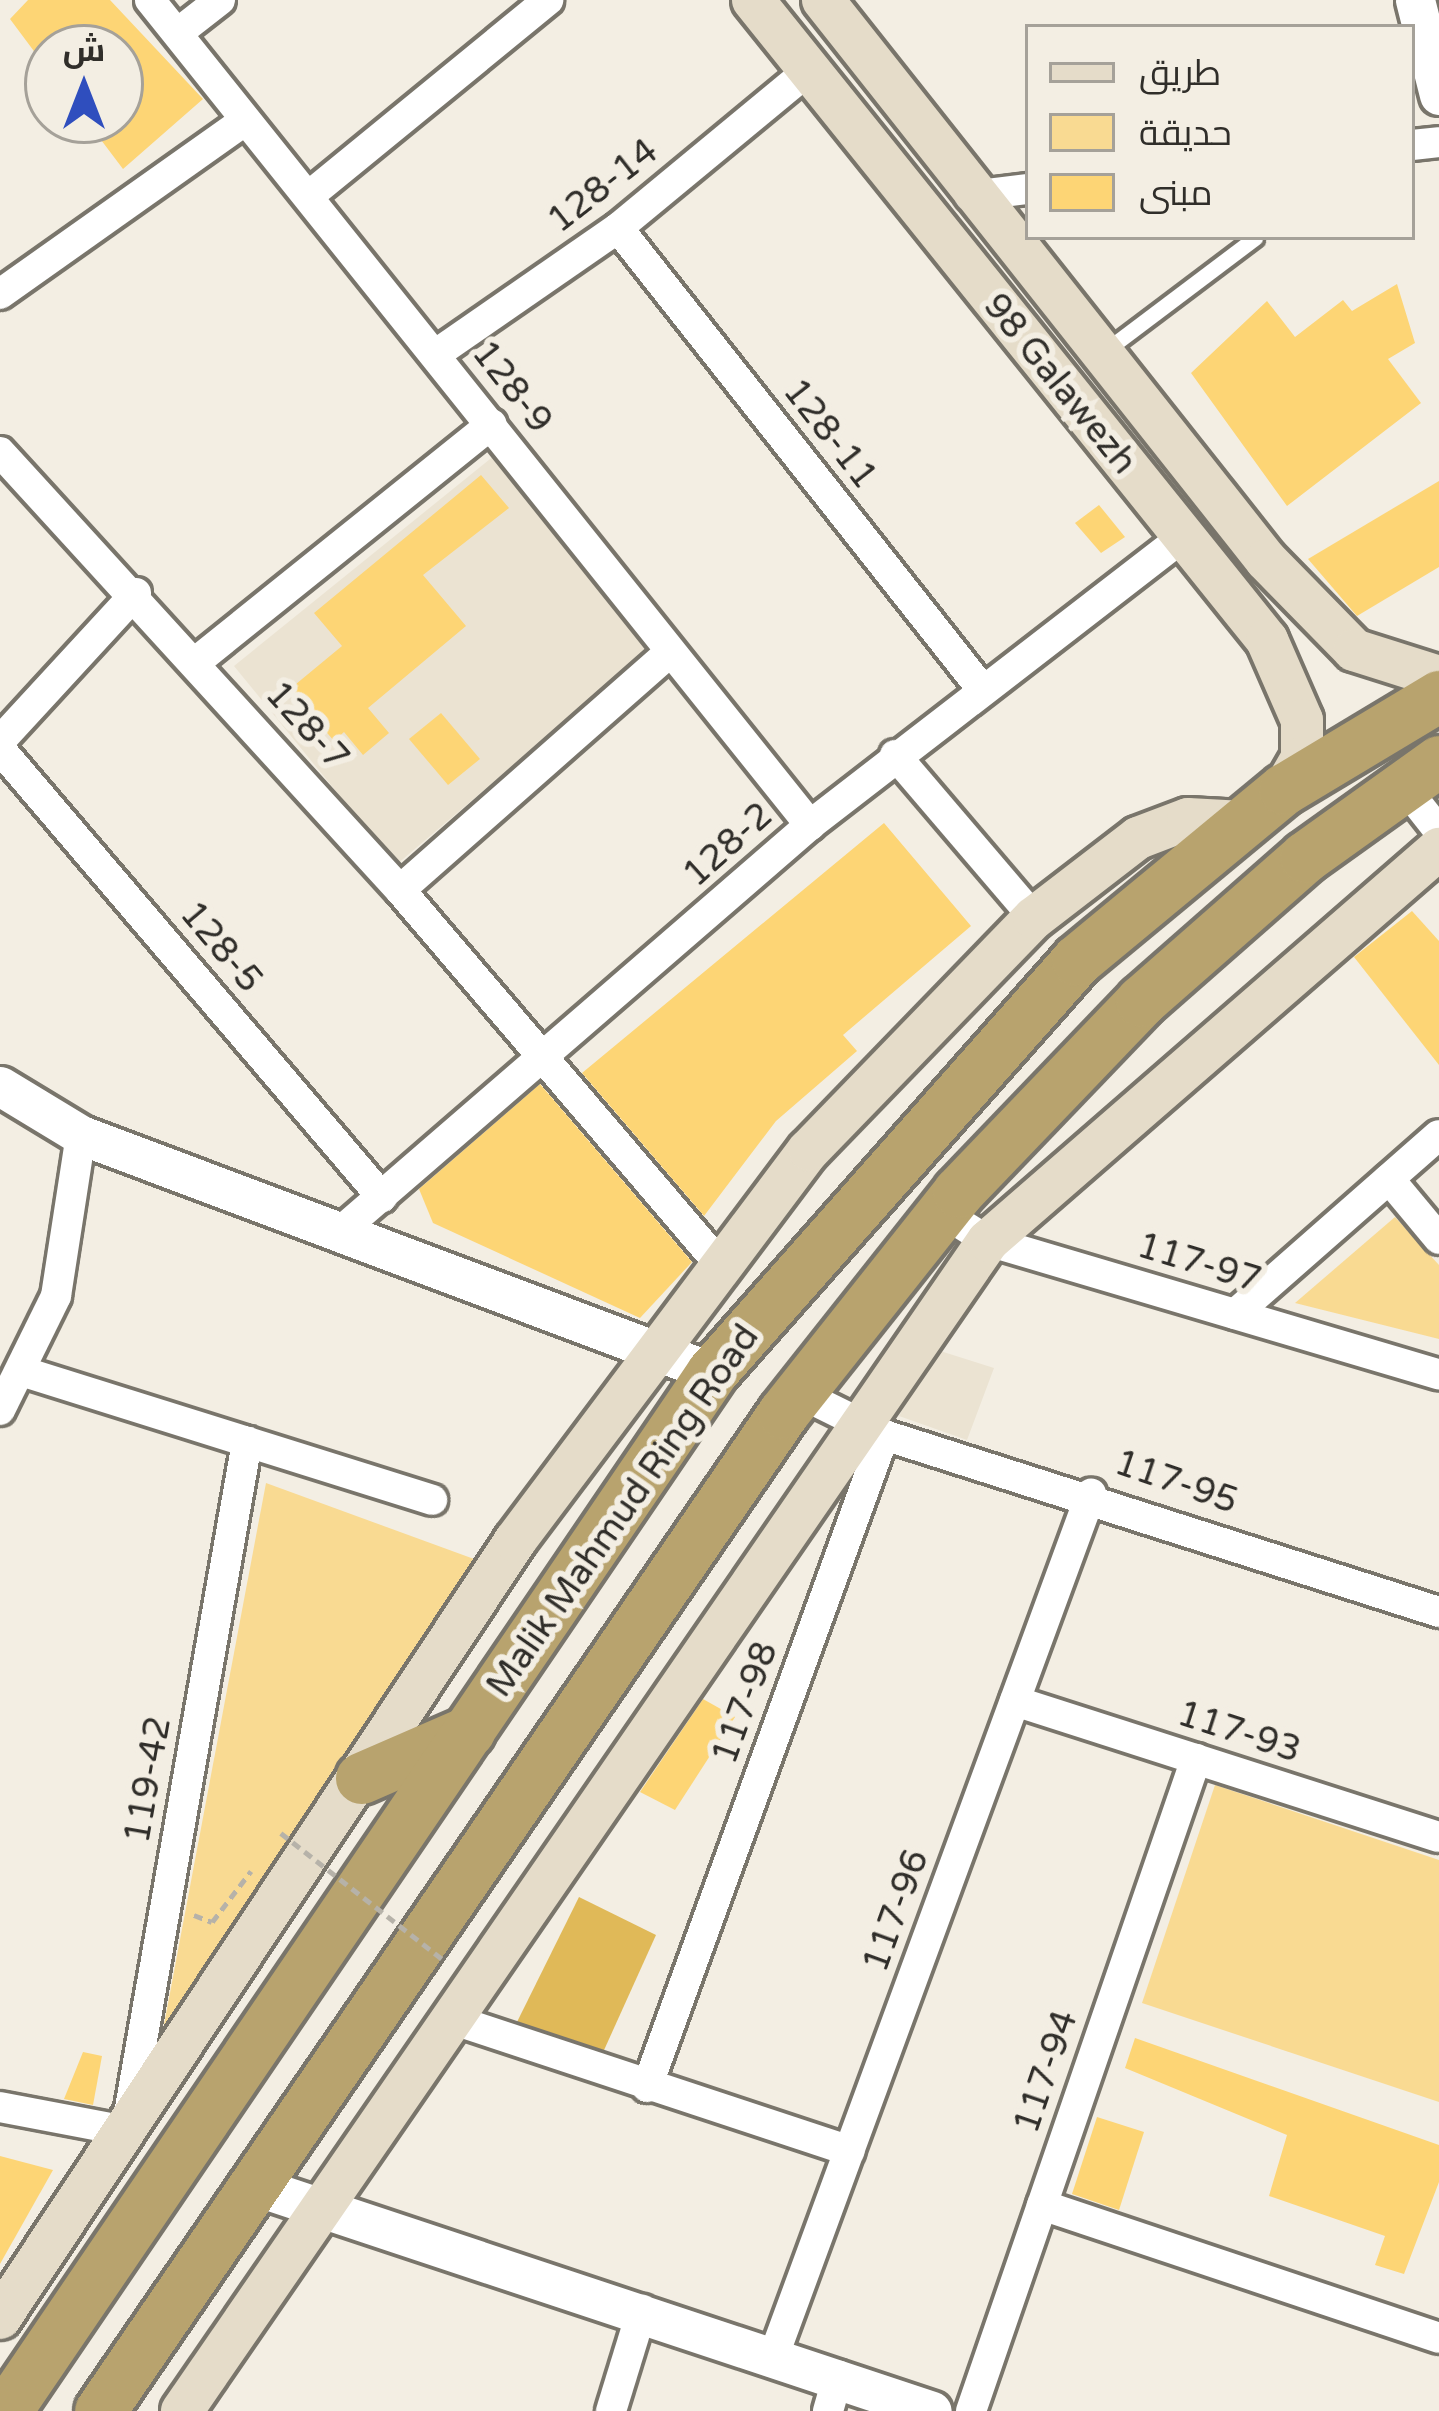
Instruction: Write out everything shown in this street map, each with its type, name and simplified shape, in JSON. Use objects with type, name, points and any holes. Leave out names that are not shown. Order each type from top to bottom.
[{"type":"highway","name":"Malik Mahmud Ring Road","points":[[6,2411],[712,1372],[1077,960],[1283,789],[1439,696]]},
{"type":"highway","name":"Malik Mahmud Ring Road","points":[[100,2411],[799,1393],[942,1212],[1141,1001],[1421,773]]},
{"type":"highway","points":[[361,1778],[469,1731]]},
{"type":"main road","name":"98 Galawezh","points":[[753,0],[1182,537],[1294,691],[1304,745],[1283,789]]},
{"type":"main road","name":"98 Galawezh","points":[[823,0],[982,212],[1098,356],[1354,650],[1439,676]]},
{"type":"main road","points":[[954,252],[981,251],[982,212]]},
{"type":"main road","points":[[0,2318],[361,1778],[718,1262],[913,1037],[1034,918],[1153,829],[1243,822]]},
{"type":"main road","points":[[185,2410],[448,2018],[870,1429],[988,1241],[1439,849]]},
{"type":"main road","points":[[544,1762],[603,1797]]},
{"type":"street","name":"128-9","points":[[150,0],[492,424],[668,654],[810,825]]},
{"type":"street","points":[[179,32],[220,0]]},
{"type":"street","points":[[310,195],[548,0]]},
{"type":"street","points":[[1415,0],[1439,95]]},
{"type":"street","name":"128-14","points":[[436,354],[618,228],[809,70]]},
{"type":"street","points":[[0,294],[244,121]]},
{"type":"street","points":[[982,212],[1025,190]]},
{"type":"street","name":"128-11","points":[[618,228],[981,688]]},
{"type":"street","points":[[197,662],[492,424]]},
{"type":"street","name":"128-7","points":[[0,452],[136,592],[400,890],[718,1262]]},
{"type":"street","name":"128-2","points":[[342,1230],[545,1060],[810,825],[981,688],[1182,537]]},
{"type":"street","points":[[0,745],[136,592]]},
{"type":"street","points":[[400,890],[668,654]]},
{"type":"street","name":"128-5","points":[[0,745],[382,1197]]},
{"type":"street","points":[[895,755],[1034,918]]},
{"type":"street","points":[[1421,773],[1439,831]]},
{"type":"street","points":[[0,1086],[81,1135],[712,1372]]},
{"type":"street","points":[[0,1410],[56,1296],[81,1135]]},
{"type":"street","points":[[1235,1314],[1439,1135]]},
{"type":"street","points":[[1389,1179],[1439,1240]]},
{"type":"street","name":"117-97","points":[[942,1212],[988,1241],[1439,1375]]},
{"type":"street","points":[[21,1371],[432,1500]]},
{"type":"street","points":[[799,1393],[870,1429]]},
{"type":"street","name":"117-95","points":[[870,1429],[1090,1494],[1439,1612]]},
{"type":"street","name":"117-98","points":[[647,2087],[870,1429]]},
{"type":"street","name":"119-42","points":[[126,2132],[247,1442]]},
{"type":"street","name":"117-96","points":[[774,2355],[1090,1494]]},
{"type":"street","name":"117-93","points":[[1015,1701],[1439,1837]]},
{"type":"street","name":"117-94","points":[[971,2411],[1196,1759]]},
{"type":"street","points":[[448,2018],[850,2151]]},
{"type":"street","points":[[0,2107],[126,2132]]},
{"type":"street","points":[[255,2186],[774,2355],[833,2393],[932,2411]]},
{"type":"street","points":[[1042,2205],[1439,2338]]},
{"type":"street","points":[[611,2411],[642,2310]]},
{"type":"lane","points":[[1098,356],[1252,240]]},
{"type":"path","points":[[281,1833],[446,1962]]},
{"type":"path","points":[[166,1903],[212,1922],[224,1905]]},
{"type":"shaded area","points":[[495,455],[649,650],[396,865],[234,666]]},
{"type":"shaded area","points":[[934,1349],[994,1368],[967,1440],[899,1416]]},
{"type":"shaded area","points":[[579,1897],[656,1935],[600,2059],[516,2024]]},
{"type":"green space","points":[[1395,1217],[1439,1265],[1439,1339],[1295,1303]]},
{"type":"green space","points":[[266,1483],[485,1563],[160,2046]]},
{"type":"green space","points":[[1215,1785],[1439,1860],[1439,2102],[1142,2003]]},
{"type":"building","points":[[28,0],[110,0],[133,24],[24,24],[24,38],[10,19]]},
{"type":"building","points":[[144,36],[203,99],[123,169],[104,144],[144,144]]},
{"type":"building","points":[[1397,284],[1415,343],[1388,359],[1421,403],[1287,506],[1191,373],[1267,301],[1295,337],[1343,300],[1352,311]]},
{"type":"building","points":[[481,475],[509,508],[423,575],[466,626],[368,708],[389,733],[363,755],[344,732],[334,741],[290,689],[342,646],[314,613]]},
{"type":"building","points":[[1439,481],[1439,567],[1357,616],[1308,559]]},
{"type":"building","points":[[1099,505],[1125,537],[1101,553],[1075,523]]},
{"type":"building","points":[[441,713],[480,759],[448,785],[409,739]]},
{"type":"building","points":[[884,823],[971,926],[843,1035],[857,1051],[776,1121],[704,1216],[582,1073]]},
{"type":"building","points":[[1412,911],[1439,941],[1439,1065],[1354,957]]},
{"type":"building","points":[[540,1084],[692,1262],[640,1318],[433,1223],[419,1189]]},
{"type":"building","points":[[703,1699],[735,1717],[675,1810],[640,1792]]},
{"type":"building","points":[[1135,2038],[1439,2145],[1439,2182],[1404,2274],[1375,2265],[1385,2236],[1269,2196],[1287,2135],[1125,2068]]},
{"type":"building","points":[[83,2052],[102,2056],[93,2105],[64,2099]]},
{"type":"building","points":[[1097,2117],[1144,2132],[1119,2210],[1072,2194]]},
{"type":"building","points":[[0,2156],[53,2170],[0,2264]]}]
